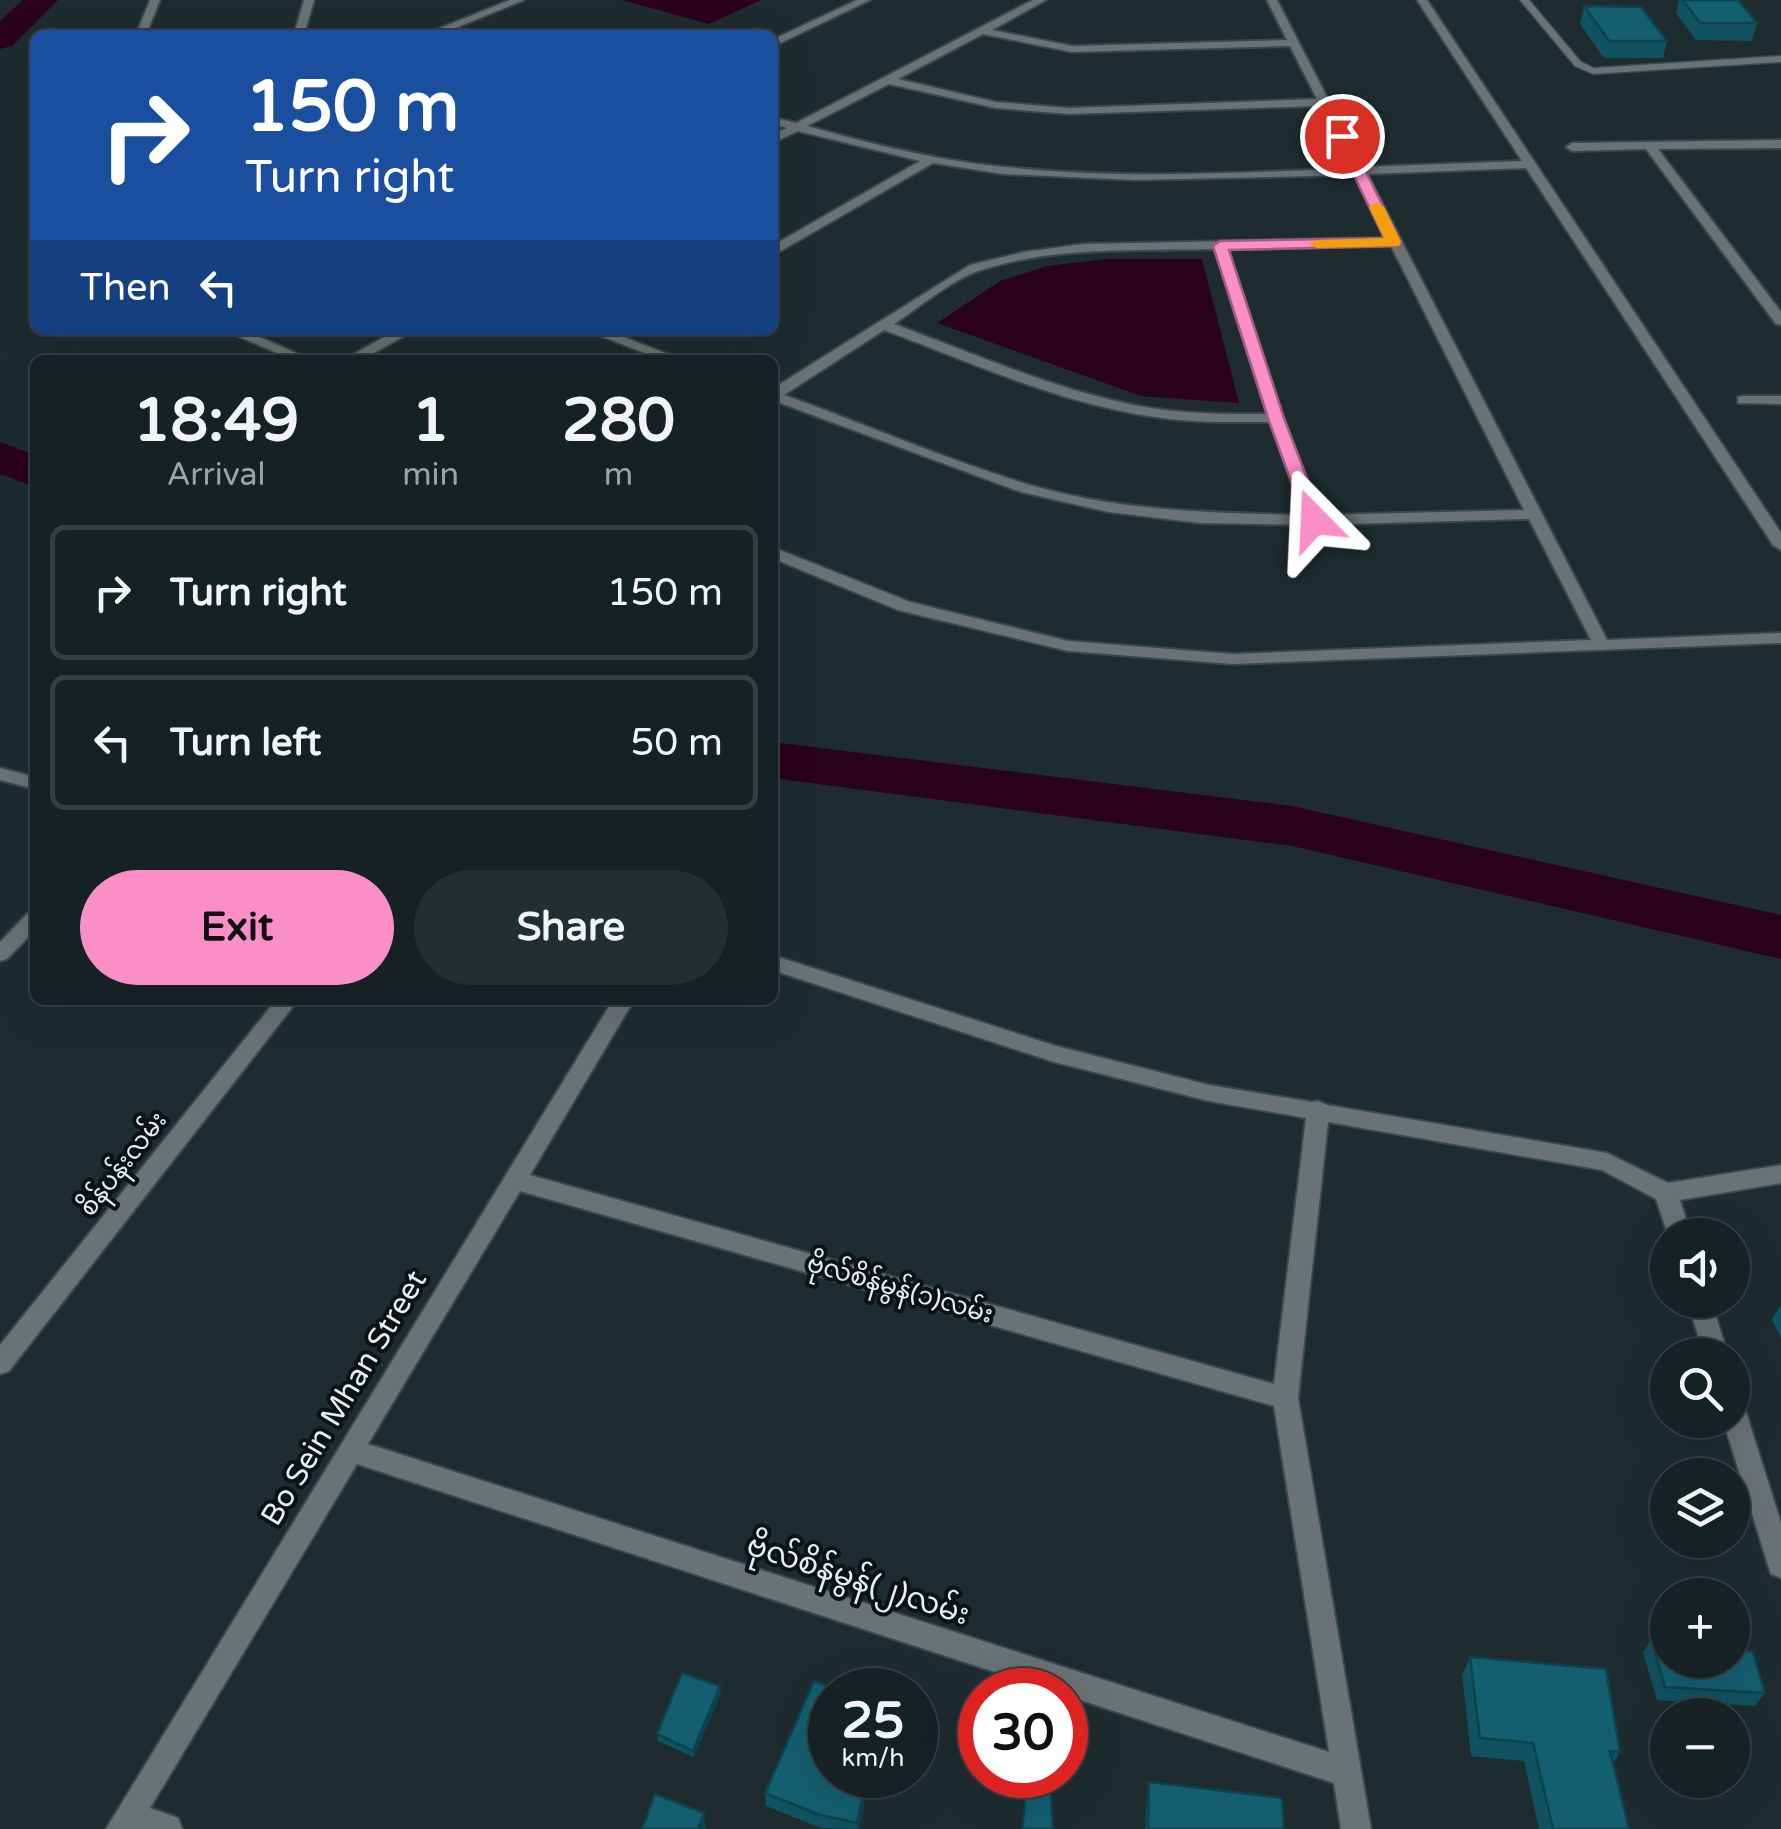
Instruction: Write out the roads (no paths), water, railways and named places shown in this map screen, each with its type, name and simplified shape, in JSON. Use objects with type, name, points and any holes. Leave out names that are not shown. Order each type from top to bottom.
[{"type":"street","points":[[143,30],[155,0]]},
{"type":"street","points":[[301,30],[310,0]]},
{"type":"street","points":[[448,30],[518,0]]},
{"type":"street","points":[[778,41],[864,0]]},
{"type":"street","points":[[778,137],[1041,0]]},
{"type":"street","points":[[1272,0],[1600,644]]},
{"type":"street","points":[[1422,0],[1781,545]]},
{"type":"street","points":[[456,28],[465,30]]},
{"type":"street","points":[[983,30],[1072,48],[1294,43]]},
{"type":"street","points":[[888,80],[996,104],[1069,112],[1324,102]]},
{"type":"street","points":[[778,122],[930,160],[1002,170],[1092,174],[1529,164]]},
{"type":"street","points":[[1572,147],[1781,144]]},
{"type":"street","points":[[1650,146],[1781,321]]},
{"type":"street","points":[[778,249],[930,160]]},
{"type":"street","points":[[778,392],[970,269],[1024,256],[1084,248],[1394,242]]},
{"type":"street","points":[[1220,246],[1314,520]]},
{"type":"street","points":[[884,325],[1068,392],[1140,410],[1204,418],[1276,418]]},
{"type":"street","points":[[242,335],[292,355]]},
{"type":"street","points":[[360,355],[398,335]]},
{"type":"street","points":[[606,335],[662,355]]},
{"type":"street","points":[[620,340],[629,335]]},
{"type":"street","points":[[778,397],[1026,489],[1109,507],[1200,518],[1314,520],[1536,514]]},
{"type":"street","points":[[1743,400],[1781,400]]},
{"type":"street","points":[[778,554],[904,606],[1068,646],[1233,660],[1781,638]]},
{"type":"street","points":[[0,774],[30,782]]},
{"type":"street","points":[[0,954],[30,923]]},
{"type":"street","points":[[778,964],[1054,1054],[1209,1092],[1607,1162],[1666,1193],[1781,1174]]},
{"type":"street","name":"စိန်ပန်းလမ်း","points":[[0,1363],[284,1005]]},
{"type":"street","name":"Bo Sein Mhan Street","points":[[125,1822],[621,1005]]},
{"type":"street","points":[[1318,1109],[1286,1398],[1356,1829]]},
{"type":"street","name":"ဗိုလ်စိန်မွန်(၁)လမ်း","points":[[514,1180],[1286,1398]]},
{"type":"street","points":[[1666,1193],[1674,1218]]},
{"type":"street","points":[[1741,1438],[1781,1565]]},
{"type":"street","name":"ဗိုလ်စိန်မွန်(၂)လမ်း","points":[[350,1450],[1346,1772]]},
{"type":"street","points":[[125,1822],[167,1829]]},
{"type":"lane","points":[[1524,0],[1578,64],[1593,71],[1781,59]]},
{"type":"waterway","points":[[0,39],[42,0]]},
{"type":"waterway","points":[[0,456],[30,471]]},
{"type":"waterway","points":[[778,761],[1292,826],[1781,937]]}]
